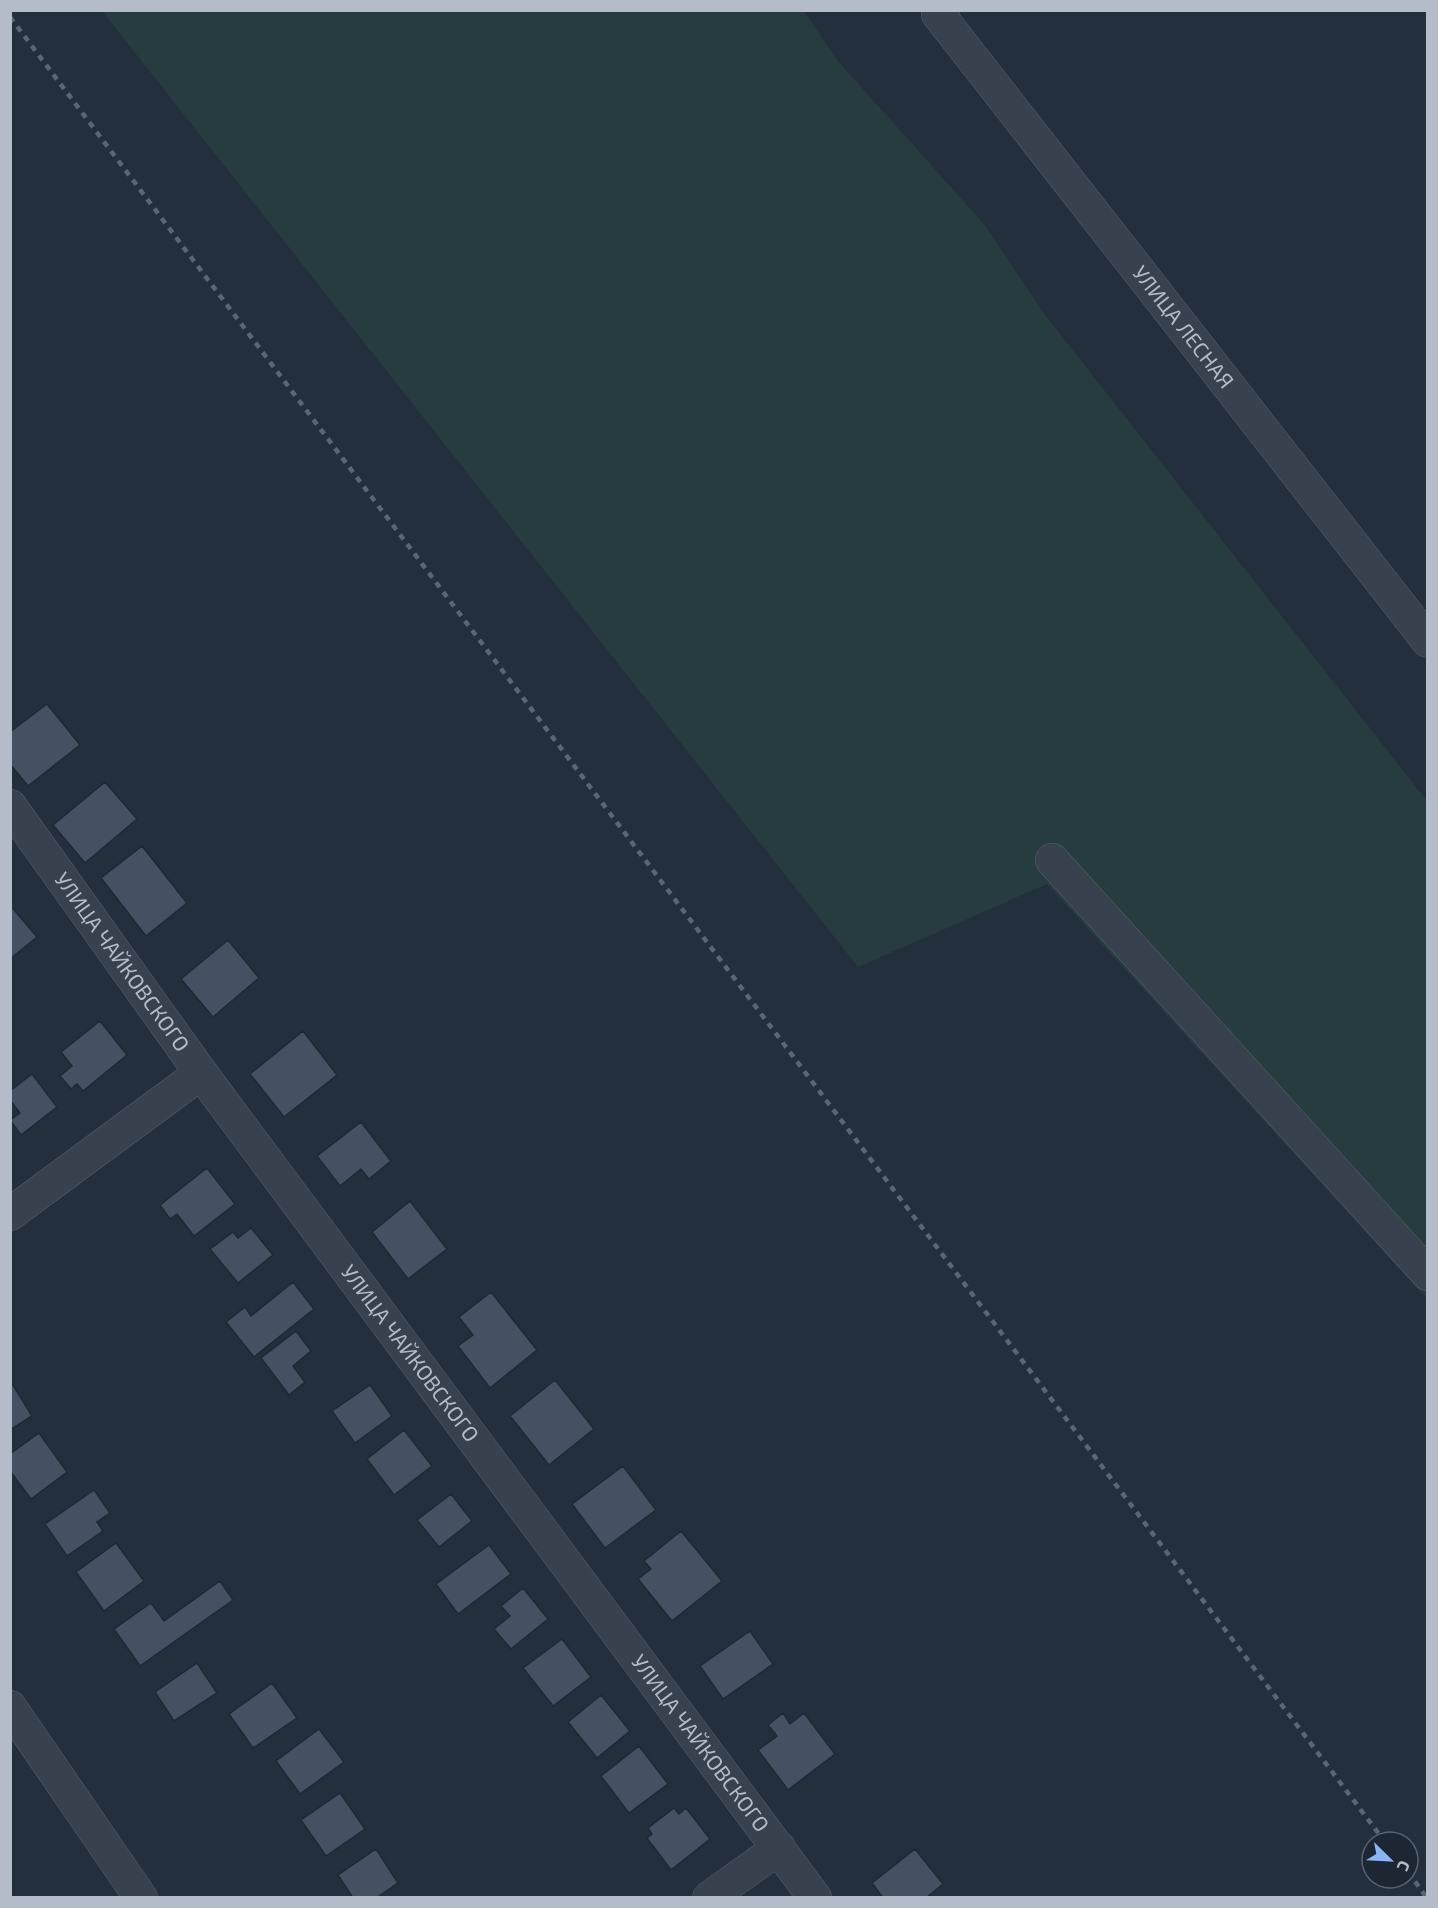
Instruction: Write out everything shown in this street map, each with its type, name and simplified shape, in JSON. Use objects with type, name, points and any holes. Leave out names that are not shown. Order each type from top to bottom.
[{"type":"street","name":"УЛИЦА ЛЕСНАЯ","points":[[940,12],[1428,641]]},
{"type":"street","name":"УЛИЦА ЧАЙКОВСКОГО","points":[[10,806],[201,1073],[815,1898]]},
{"type":"street","points":[[1052,860],[1428,1274]]},
{"type":"street","points":[[10,1214],[201,1073]]},
{"type":"street","points":[[10,1707],[141,1898]]},
{"type":"street","points":[[709,1898],[779,1848]]},
{"type":"green space","points":[[102,11],[804,11],[837,60],[984,224],[1046,316],[1427,801],[1427,1299],[1047,884],[858,967]]},
{"type":"building","points":[[47,704],[80,745],[28,786],[10,764],[10,732]]},
{"type":"building","points":[[105,782],[137,819],[85,863],[53,825]]},
{"type":"building","points":[[142,846],[187,903],[146,936],[101,878]]},
{"type":"building","points":[[10,905],[37,937],[10,959]]},
{"type":"building","points":[[228,940],[259,978],[213,1017],[181,979]]},
{"type":"building","points":[[100,1021],[127,1055],[83,1091],[77,1084],[71,1089],[60,1076],[72,1066],[61,1052]]},
{"type":"building","points":[[303,1031],[337,1075],[284,1117],[250,1074]]},
{"type":"building","points":[[32,1074],[57,1107],[21,1135],[10,1120],[20,1113],[10,1100],[10,1091]]},
{"type":"building","points":[[361,1122],[391,1161],[369,1179],[361,1169],[340,1186],[317,1156]]},
{"type":"building","points":[[207,1168],[235,1204],[194,1236],[177,1214],[170,1219],[160,1205]]},
{"type":"building","points":[[410,1201],[447,1249],[408,1279],[372,1232]]},
{"type":"building","points":[[251,1228],[273,1255],[238,1283],[210,1249],[233,1232],[238,1238]]},
{"type":"building","points":[[293,1282],[314,1309],[254,1357],[226,1322],[245,1307],[251,1316]]},
{"type":"building","points":[[491,1292],[537,1350],[490,1388],[458,1346],[473,1335],[459,1317]]},
{"type":"building","points":[[296,1331],[311,1351],[293,1366],[305,1382],[289,1395],[261,1358]]},
{"type":"building","points":[[555,1380],[594,1429],[549,1465],[510,1416]]},
{"type":"building","points":[[13,1385],[32,1416],[10,1430],[10,1387]]},
{"type":"building","points":[[370,1385],[392,1416],[355,1443],[332,1411]]},
{"type":"building","points":[[404,1430],[432,1466],[394,1495],[367,1459]]},
{"type":"building","points":[[39,1433],[67,1472],[31,1499],[10,1471],[10,1454]]},
{"type":"building","points":[[623,1466],[656,1510],[605,1548],[572,1504]]},
{"type":"building","points":[[94,1490],[110,1513],[97,1522],[103,1531],[67,1556],[45,1524]]},
{"type":"building","points":[[451,1494],[472,1521],[439,1547],[417,1520]]},
{"type":"building","points":[[681,1531],[722,1581],[672,1621],[638,1579],[651,1569],[644,1561]]},
{"type":"building","points":[[116,1543],[144,1581],[104,1611],[76,1572]]},
{"type":"building","points":[[489,1545],[511,1574],[458,1614],[436,1584]]},
{"type":"building","points":[[220,1581],[233,1600],[140,1666],[114,1629],[151,1603],[164,1621]]},
{"type":"building","points":[[523,1588],[548,1619],[511,1649],[494,1629],[510,1616],[501,1606]]},
{"type":"building","points":[[750,1631],[773,1664],[723,1699],[700,1666]]},
{"type":"building","points":[[562,1639],[591,1677],[553,1706],[523,1668]]},
{"type":"building","points":[[197,1663],[217,1693],[174,1721],[155,1692]]},
{"type":"building","points":[[272,1683],[297,1718],[253,1748],[229,1714]]},
{"type":"building","points":[[601,1695],[630,1731],[597,1758],[568,1722]]},
{"type":"building","points":[[783,1713],[790,1724],[804,1713],[835,1754],[788,1790],[758,1750],[777,1736],[768,1725]]},
{"type":"building","points":[[319,1729],[344,1762],[300,1794],[276,1761]]},
{"type":"building","points":[[639,1746],[668,1784],[629,1813],[601,1776]]},
{"type":"building","points":[[340,1793],[365,1829],[326,1856],[301,1820]]},
{"type":"building","points":[[674,1808],[679,1814],[686,1808],[710,1839],[671,1870],[647,1838],[652,1834],[648,1828]]},
{"type":"building","points":[[376,1849],[398,1883],[376,1898],[353,1898],[338,1875]]},
{"type":"building","points":[[915,1849],[943,1884],[926,1898],[883,1898],[872,1883]]},
{"type":"railway","points":[[10,17],[1376,1830]]},
{"type":"railway","points":[[1420,1888],[1427,1898]]}]
